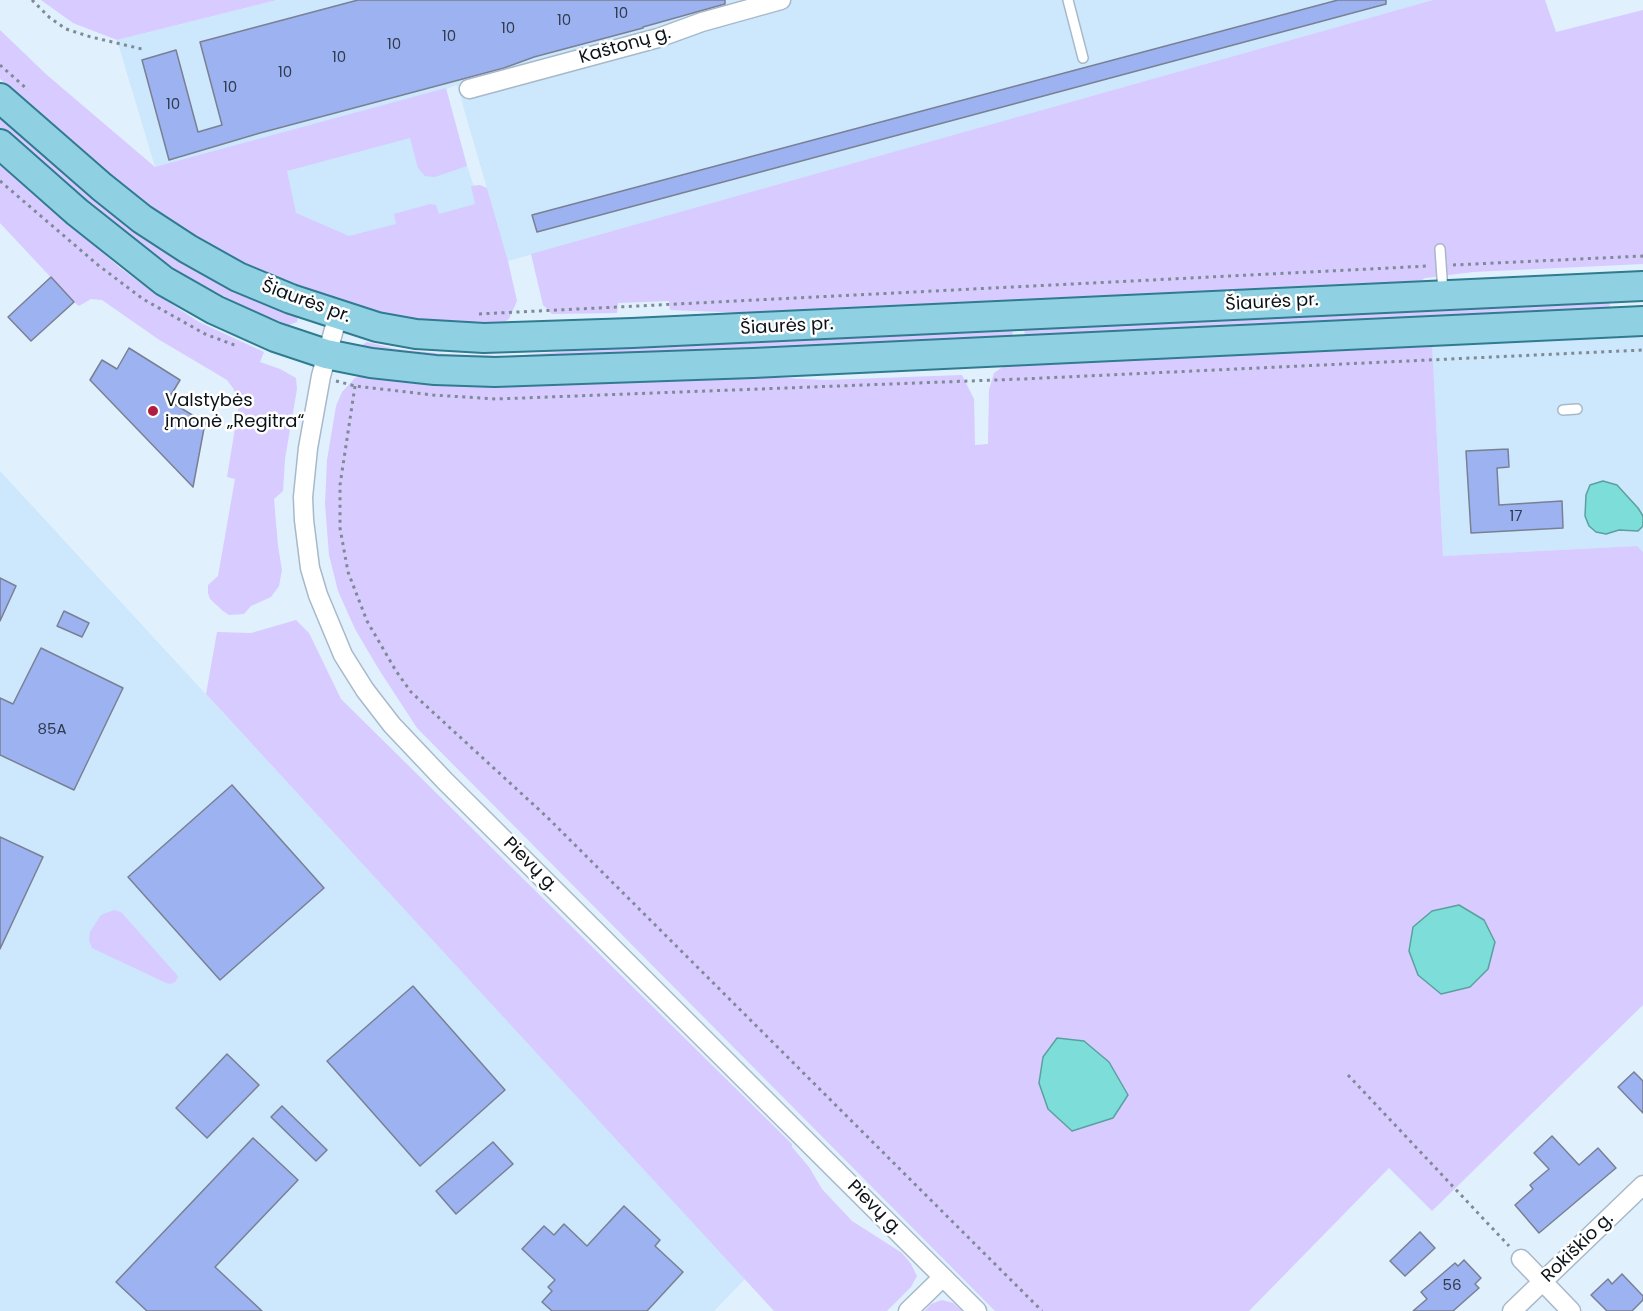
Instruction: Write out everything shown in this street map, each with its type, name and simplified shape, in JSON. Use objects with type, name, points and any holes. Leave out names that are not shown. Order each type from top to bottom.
[{"type":"main road","name":"Šiaurės pr.","points":[[0,98],[102,187],[142,219],[188,249],[238,277],[291,299],[377,327],[416,334],[484,338],[748,328],[1640,286]]},
{"type":"main road","name":"Šiaurės pr.","points":[[0,144],[77,212],[164,281],[215,310],[275,337],[326,354],[371,363],[435,370],[495,372],[753,363],[1640,322]]},
{"type":"main road","points":[[1640,286],[1628,294],[1624,304],[1629,314],[1640,322]]},
{"type":"street","name":"Kaštonų g.","points":[[469,89],[658,38],[702,22],[781,0]]},
{"type":"street","name":"Pievų g.","points":[[338,315],[326,354],[308,448],[303,497],[306,544],[310,568],[326,618],[343,655],[365,690],[392,725],[445,781],[977,1311]]},
{"type":"street","name":"Rokiškio g.","points":[[1512,1311],[1643,1185]]},
{"type":"street","points":[[1521,1259],[1571,1311]]},
{"type":"street","points":[[908,1311],[943,1277]]},
{"type":"lane","points":[[1068,0],[1083,58]]},
{"type":"lane","points":[[1440,249],[1443,294]]},
{"type":"lane","points":[[1563,410],[1577,409]]},
{"type":"path","points":[[32,0],[50,18],[66,29],[91,38],[142,49]]},
{"type":"path","points":[[0,65],[33,95]]},
{"type":"path","points":[[477,314],[1643,256]]},
{"type":"path","points":[[355,386],[340,485],[340,528],[348,572],[368,621],[396,671],[411,692],[547,817],[1042,1311]]},
{"type":"path","points":[[1348,1075],[1521,1259]]},
{"type":"shaded area","points":[[41,0],[277,0],[117,40],[73,23]]},
{"type":"shaded area","points":[[277,0],[1433,0],[508,261],[457,85],[446,89],[467,166],[482,210],[350,245],[198,156],[155,167],[117,40]]},
{"type":"shaded area","points":[[1433,0],[1545,0],[1556,32],[1643,10],[1643,264],[1473,272],[1425,278],[1415,285],[774,314],[670,310],[669,301],[618,303],[617,313],[552,314],[543,305],[531,254]]},
{"type":"shaded area","points":[[0,30],[47,75],[155,167],[446,88],[467,166],[435,177],[425,176],[418,168],[410,138],[287,171],[296,213],[349,236],[396,224],[394,214],[430,204],[436,205],[439,214],[475,204],[471,186],[480,185],[487,188],[517,301],[509,319],[502,323],[488,325],[422,321],[346,305],[251,272],[194,241],[114,181],[0,79]]},
{"type":"shaded area","points":[[0,112],[294,312],[298,316],[297,322],[289,325],[244,307],[181,273],[137,244],[56,178],[0,128]]},
{"type":"shaded area","points":[[0,162],[119,267],[156,294],[199,322],[264,352],[260,362],[296,378],[297,389],[285,459],[283,491],[274,499],[282,570],[279,586],[271,597],[251,606],[244,614],[229,615],[210,599],[208,593],[208,585],[218,576],[235,479],[227,477],[238,410],[237,396],[233,388],[227,380],[158,339],[102,300],[91,299],[79,306],[74,302],[0,223]]},
{"type":"shaded area","points":[[1609,296],[1610,312],[1025,339],[1024,325]]},
{"type":"shaded area","points":[[1012,326],[1013,339],[482,361],[365,348],[362,345],[367,342],[396,349],[445,354],[511,356],[619,347]]},
{"type":"shaded area","points":[[1643,334],[1643,552],[1637,546],[1443,556],[1432,343]]},
{"type":"shaded area","points":[[1432,343],[1443,556],[1637,546],[1643,552],[1643,1005],[1432,1211],[1389,1168],[1249,1311],[995,1311],[417,728],[355,629],[338,591],[329,555],[325,504],[327,460],[336,406],[342,392],[355,378],[368,374],[749,376],[825,380],[962,375],[974,399],[975,445],[988,444],[989,390],[994,373],[1004,366],[1015,363]],"holes":[[[1484,920],[1495,942],[1488,969]]]},
{"type":"shaded area","points":[[0,471],[745,1279],[714,1311],[0,1311]]},
{"type":"shaded area","points":[[1603,481],[1617,485],[1638,508],[1643,516],[1643,526],[1638,531],[1619,530],[1606,534],[1596,532],[1589,526],[1585,516],[1586,495],[1590,485]]},
{"type":"shaded area","points":[[296,620],[309,633],[341,699],[792,1144],[822,1189],[852,1221],[902,1253],[917,1276],[911,1287],[887,1311],[774,1311],[206,694],[217,632],[251,633]]},
{"type":"shaded area","points":[[1459,905],[1484,920],[1495,942],[1488,969],[1470,987],[1441,994],[1418,975],[1409,951],[1413,927],[1432,911]]},
{"type":"shaded area","points":[[114,910],[121,912],[176,974],[178,977],[175,982],[170,984],[164,982],[92,948],[89,940],[90,932],[101,915]]},
{"type":"shaded area","points":[[1057,1038],[1084,1041],[1109,1062],[1128,1095],[1113,1118],[1072,1131],[1048,1109],[1039,1083],[1043,1057]]},
{"type":"shaded area","points":[[942,1300],[953,1303],[962,1311],[925,1311],[931,1304]]},
{"type":"building","points":[[358,0],[725,0],[725,4],[534,57],[504,68],[260,133],[169,160],[142,60],[176,50],[198,132],[222,125],[200,42]]},
{"type":"building","points":[[1338,0],[1386,0],[1386,4],[537,232],[532,215]]},
{"type":"building","points":[[51,277],[74,302],[31,341],[8,317]]},
{"type":"building","name":"Valstybės įmonė „Regitra“","points":[[129,348],[180,380],[168,400],[205,423],[193,487],[90,380],[102,360],[117,369]]},
{"type":"building","points":[[1508,449],[1509,467],[1497,468],[1499,505],[1562,501],[1563,528],[1471,533],[1466,451]]},
{"type":"building","points":[[0,578],[16,586],[0,621]]},
{"type":"building","points":[[64,611],[89,623],[82,637],[57,626]]},
{"type":"building","points":[[41,648],[123,688],[74,790],[0,755],[0,698],[13,704]]},
{"type":"building","points":[[232,785],[324,888],[220,980],[128,877]]},
{"type":"building","points":[[0,837],[43,857],[0,949]]},
{"type":"building","points":[[413,986],[505,1090],[420,1166],[327,1061]]},
{"type":"building","points":[[227,1054],[259,1085],[207,1138],[176,1108]]},
{"type":"building","points":[[1634,1072],[1643,1081],[1643,1113],[1618,1087]]},
{"type":"building","points":[[282,1106],[327,1150],[316,1161],[271,1117]]},
{"type":"building","points":[[1552,1136],[1579,1165],[1598,1148],[1616,1168],[1539,1233],[1515,1205],[1533,1189],[1530,1185],[1549,1169],[1534,1153]]},
{"type":"building","points":[[253,1138],[298,1180],[215,1267],[262,1311],[147,1311],[116,1282]]},
{"type":"building","points":[[493,1142],[513,1164],[456,1214],[436,1191]]},
{"type":"building","points":[[624,1206],[660,1240],[655,1246],[683,1272],[647,1311],[552,1311],[542,1302],[552,1291],[548,1287],[555,1280],[522,1249],[544,1226],[554,1235],[564,1224],[587,1246]]},
{"type":"building","points":[[1420,1232],[1435,1248],[1405,1276],[1390,1261]]},
{"type":"building","points":[[1464,1260],[1481,1278],[1475,1284],[1479,1288],[1453,1311],[1413,1311],[1427,1299],[1421,1292],[1455,1263],[1458,1266]]},
{"type":"building","points":[[1622,1274],[1643,1296],[1643,1300],[1632,1311],[1607,1311],[1591,1295],[1608,1279],[1612,1284]]},
{"type":"place","name":"Valstybės įmonė „Regitra“","points":[[153,411]]}]
